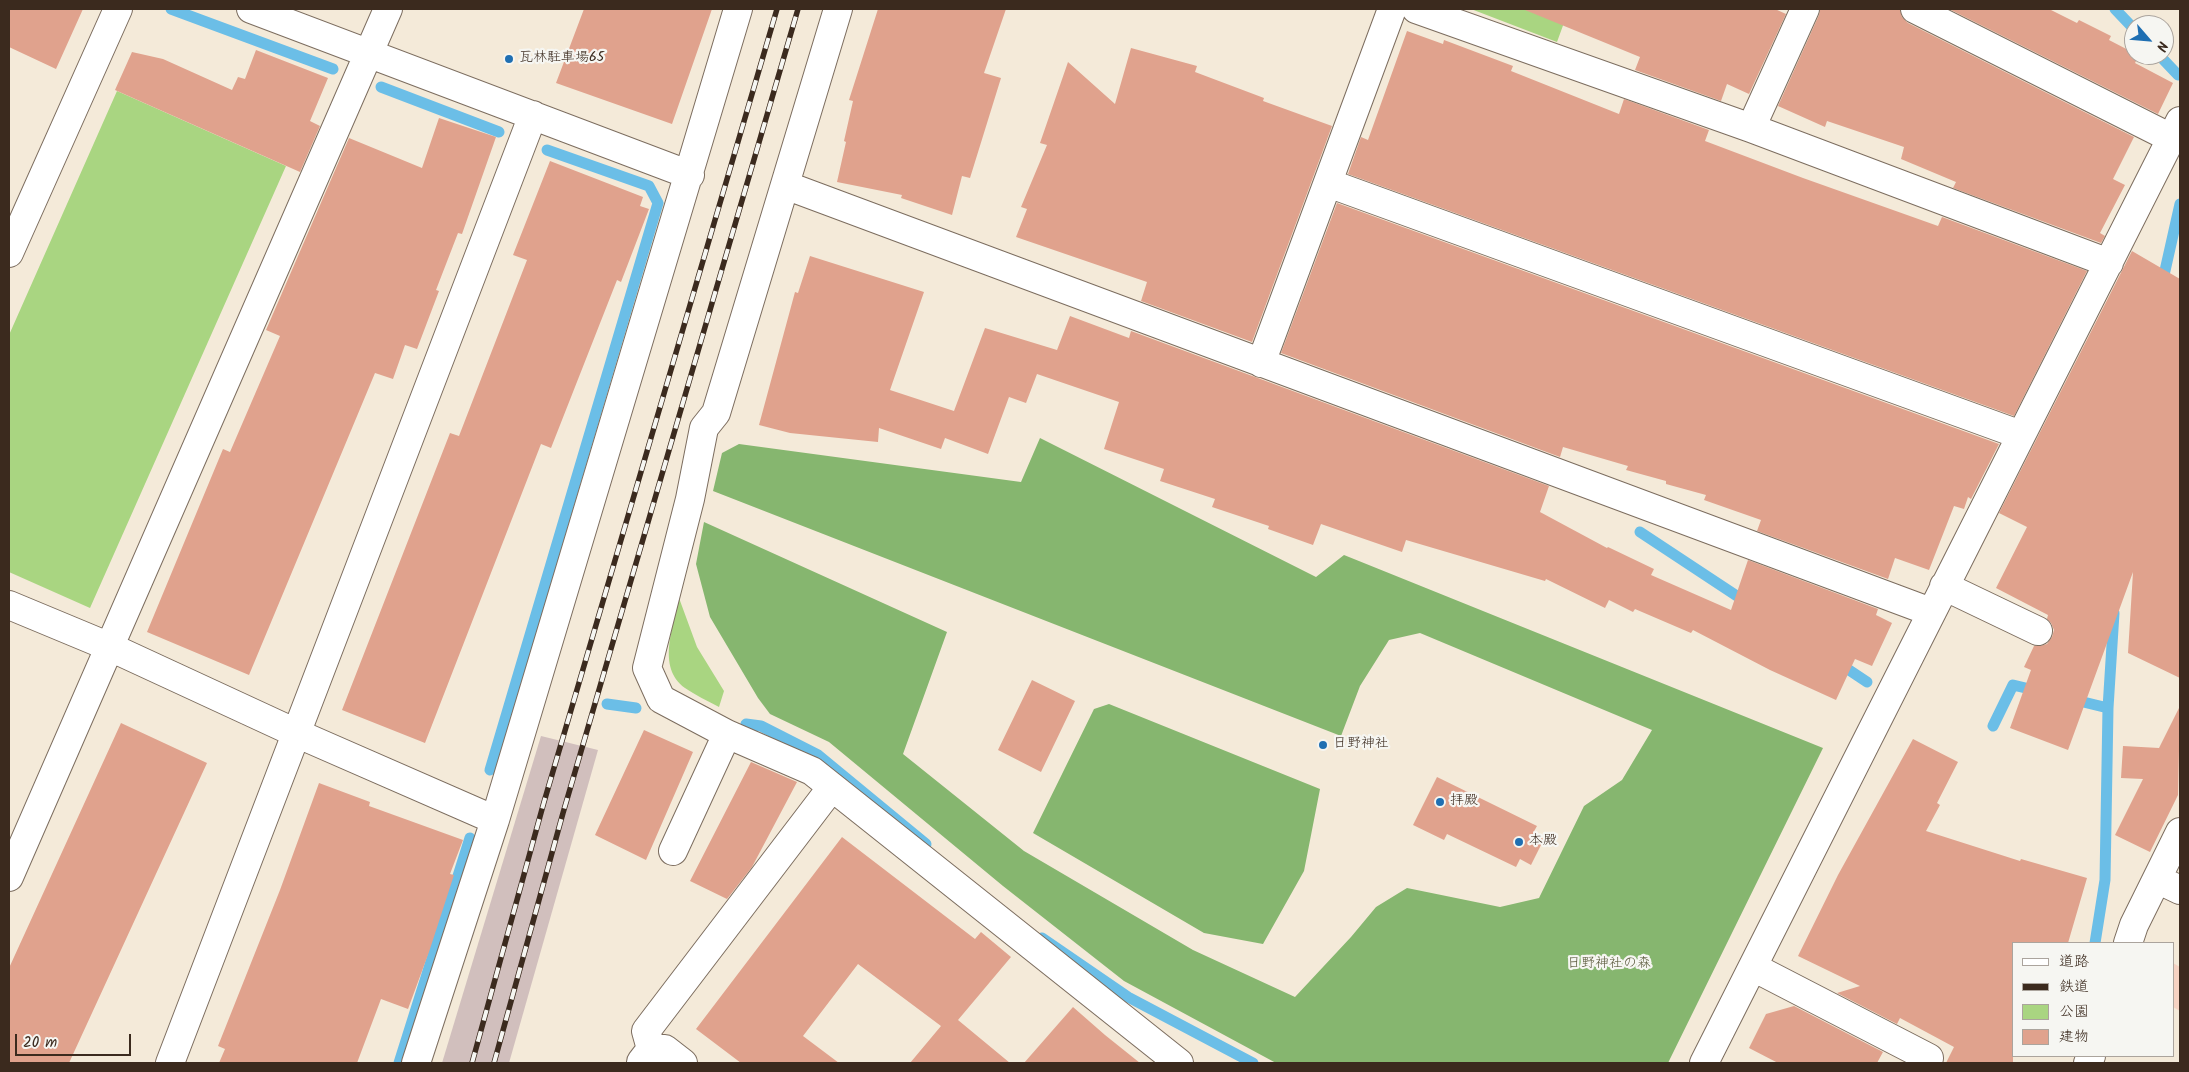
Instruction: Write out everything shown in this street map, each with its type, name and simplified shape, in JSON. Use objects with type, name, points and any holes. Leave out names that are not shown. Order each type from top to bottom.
[{"type":"street","points":[[9,252],[118,9]]},
{"type":"street","points":[[251,9],[690,175]]},
{"type":"street","points":[[9,877],[388,9]]},
{"type":"street","points":[[416,1063],[496,820],[738,9]]},
{"type":"street","points":[[838,9],[716,413],[704,428],[680,542],[647,668],[661,699],[727,734],[812,771],[1179,1063]]},
{"type":"street","points":[[1261,363],[1392,9]]},
{"type":"street","points":[[1416,9],[1751,128],[2109,262]]},
{"type":"street","points":[[1751,128],[1805,9]]},
{"type":"street","points":[[1704,1063],[2176,130],[1915,9]]},
{"type":"street","points":[[170,1063],[533,115]]},
{"type":"street","points":[[1328,183],[2021,435]]},
{"type":"street","points":[[785,185],[1931,612]]},
{"type":"street","points":[[1944,586],[2038,631]]},
{"type":"street","points":[[9,605],[110,647],[296,733],[496,820]]},
{"type":"street","points":[[673,851],[727,734]]},
{"type":"street","points":[[683,1063],[665,1049],[646,1056],[646,1031],[832,787]]},
{"type":"street","points":[[2128,942],[2134,924],[2169,884],[2180,832]]},
{"type":"street","points":[[1753,967],[1929,1058],[1927,1063]]},
{"type":"shaded area","points":[[541,736],[598,750],[509,1063],[442,1063]]},
{"type":"shaded area","points":[[2174,964],[2180,967],[2180,1011],[2174,1008]]},
{"type":"green space","points":[[1471,9],[1569,9],[1557,42]]},
{"type":"green space","points":[[117,91],[286,166],[90,608],[9,572],[9,335]]},
{"type":"green space","name":"日野神社の森","points":[[1040,438],[1316,577],[1344,555],[1823,748],[1668,1063],[1276,1063],[1124,981],[1003,886],[829,742],[770,714],[758,698],[710,617],[696,564],[704,522],[947,632],[903,754],[1024,851],[1193,950],[1295,997],[1376,907],[1407,888],[1500,907],[1539,898],[1584,806],[1622,780],[1652,730],[1420,633],[1389,640],[1360,686],[1341,736],[713,491],[722,453],[739,444],[1021,482]]},
{"type":"green space","points":[[679,598],[697,647],[724,691],[719,707],[685,688],[676,679],[671,669],[669,646]]},
{"type":"green space","points":[[1109,704],[1320,789],[1304,871],[1263,944],[1204,933],[1033,833],[1094,709]]},
{"type":"building","points":[[9,9],[83,9],[56,69],[9,47]]},
{"type":"building","points":[[584,9],[712,9],[672,124],[556,83]]},
{"type":"building","points":[[878,9],[1006,9],[984,73],[1001,78],[970,178],[962,176],[952,215],[901,198],[902,195],[837,182],[853,101],[849,100]]},
{"type":"building","points":[[1525,9],[1775,9],[1786,14],[1749,94],[1727,84],[1721,101],[1635,70],[1640,57]]},
{"type":"building","points":[[1820,9],[1900,9],[1902,17],[1908,23],[2134,137],[2113,179],[2125,185],[2100,233],[2105,236],[2101,243],[1953,188],[1956,182],[1901,159],[1904,147],[1827,121],[1825,127],[1778,106]]},
{"type":"building","points":[[1949,9],[2049,9],[2077,23],[2079,20],[2111,36],[2109,40],[2124,48],[2124,65],[2139,65],[2173,83],[2158,114]]},
{"type":"building","points":[[1407,31],[1443,44],[1444,40],[1513,66],[1511,71],[1619,114],[1624,99],[1709,130],[1705,141],[1803,178],[1938,226],[1942,217],[2087,271],[2014,416],[1348,174],[1361,137],[1368,140]]},
{"type":"building","points":[[1131,48],[1197,66],[1195,72],[1264,98],[1263,101],[1332,126],[1252,342],[1141,301],[1147,282],[1016,237],[1027,209],[1021,207],[1047,145],[1040,143],[1068,62],[1115,104]]},
{"type":"building","points":[[256,50],[328,78],[310,121],[320,126],[300,172],[115,90],[132,52],[163,59],[232,90],[238,77],[245,79]]},
{"type":"building","points":[[439,118],[496,137],[462,234],[458,233],[436,290],[439,291],[417,349],[405,345],[393,379],[375,373],[249,675],[147,632],[223,449],[230,452],[280,336],[266,330],[349,138],[422,168]]},
{"type":"building","points":[[550,161],[643,197],[640,206],[649,209],[621,282],[617,280],[551,448],[541,444],[425,743],[342,710],[450,433],[459,436],[527,260],[513,255]]},
{"type":"building","points":[[1337,203],[1999,444],[1971,499],[1968,497],[1964,509],[1954,506],[1929,570],[1895,558],[1888,579],[1757,531],[1761,520],[1704,500],[1706,495],[1626,470],[1628,466],[1563,447],[1560,457],[1281,353]]},
{"type":"building","points":[[2132,251],[2180,279],[2180,678],[2128,653],[2133,572],[2068,750],[2010,728],[2031,670],[2024,667],[2034,646],[2047,644],[2054,630],[2047,619],[2048,615],[1996,588],[2027,527],[1999,513]]},
{"type":"building","points":[[810,256],[924,292],[890,390],[954,411],[985,328],[1057,350],[1070,316],[1129,338],[1131,331],[1549,486],[1540,512],[1607,548],[1654,569],[1651,575],[1731,610],[1748,560],[1878,609],[1876,615],[1892,623],[1872,666],[1855,659],[1836,700],[1770,670],[1693,630],[1691,633],[1635,609],[1633,612],[1609,600],[1605,608],[1546,579],[1545,581],[1406,540],[1402,552],[1321,524],[1313,545],[1268,529],[1269,526],[1212,507],[1215,499],[1160,481],[1164,469],[1104,449],[1119,402],[1037,374],[1026,403],[1009,397],[988,454],[945,438],[941,449],[879,428],[878,442],[790,433],[759,425],[795,292],[798,293]]},
{"type":"building","points":[[1032,680],[1075,701],[1041,772],[998,750]]},
{"type":"building","points":[[2180,706],[2178,795],[2150,852],[2115,835],[2143,779],[2121,778],[2123,746],[2159,748]]},
{"type":"building","points":[[121,723],[207,763],[69,1063],[9,1063],[9,968]]},
{"type":"building","points":[[644,730],[693,752],[646,860],[595,835]]},
{"type":"building","points":[[1913,739],[1958,762],[1937,803],[1940,805],[1926,831],[2020,861],[2021,859],[2087,878],[2068,942],[2012,942],[2013,1063],[1946,1063],[1954,1047],[1900,1018],[1897,1024],[1837,993],[1860,986],[1798,956],[1838,875]]},
{"type":"building","points":[[751,762],[797,782],[752,867],[727,899],[690,881]]},
{"type":"building","points":[[1437,777],[1537,826],[1533,833],[1544,839],[1531,865],[1520,859],[1516,867],[1447,834],[1444,840],[1413,825]]},
{"type":"building","points":[[319,783],[370,802],[369,806],[463,840],[450,874],[454,875],[429,952],[408,1009],[381,999],[357,1063],[219,1063],[225,1049],[218,1046],[280,890]]},
{"type":"building","points":[[842,837],[975,939],[981,932],[1011,957],[958,1020],[1010,1063],[910,1063],[941,1026],[858,964],[803,1036],[839,1063],[741,1063],[696,1029]]},
{"type":"building","points":[[1794,1006],[1883,1052],[1877,1063],[1778,1063],[1749,1048],[1766,1014]]},
{"type":"building","points":[[1073,1007],[1105,1035],[1140,1063],[1024,1063]]},
{"type":"waterway","points":[[171,9],[333,69]]},
{"type":"waterway","points":[[2115,9],[2124,18]]},
{"type":"waterway","points":[[2168,65],[2178,75]]},
{"type":"waterway","points":[[381,87],[499,132]]},
{"type":"waterway","points":[[490,770],[658,203],[649,186],[547,150]]},
{"type":"waterway","points":[[2162,284],[2180,204]]},
{"type":"waterway","points":[[1640,532],[1749,604]]},
{"type":"waterway","points":[[2095,942],[2105,880],[2108,708],[2114,613]]},
{"type":"waterway","points":[[1837,662],[1867,682]]},
{"type":"waterway","points":[[1993,726],[2013,685],[2038,691]]},
{"type":"waterway","points":[[2071,699],[2108,708]]},
{"type":"waterway","points":[[607,704],[636,708]]},
{"type":"waterway","points":[[746,724],[761,726],[818,755],[926,844]]},
{"type":"waterway","points":[[399,1063],[470,838]]},
{"type":"waterway","points":[[1042,938],[1128,997],[1253,1063]]},
{"type":"railway","points":[[472,1063],[544,802],[777,9]]},
{"type":"railway","points":[[494,1063],[563,813],[798,9]]},
{"type":"place","name":"瓦林駐車場65","points":[[509,59]]},
{"type":"place","name":"日野神社","points":[[1323,745]]},
{"type":"place","name":"拝殿","points":[[1440,802]]},
{"type":"place","name":"本殿","points":[[1519,842]]}]
